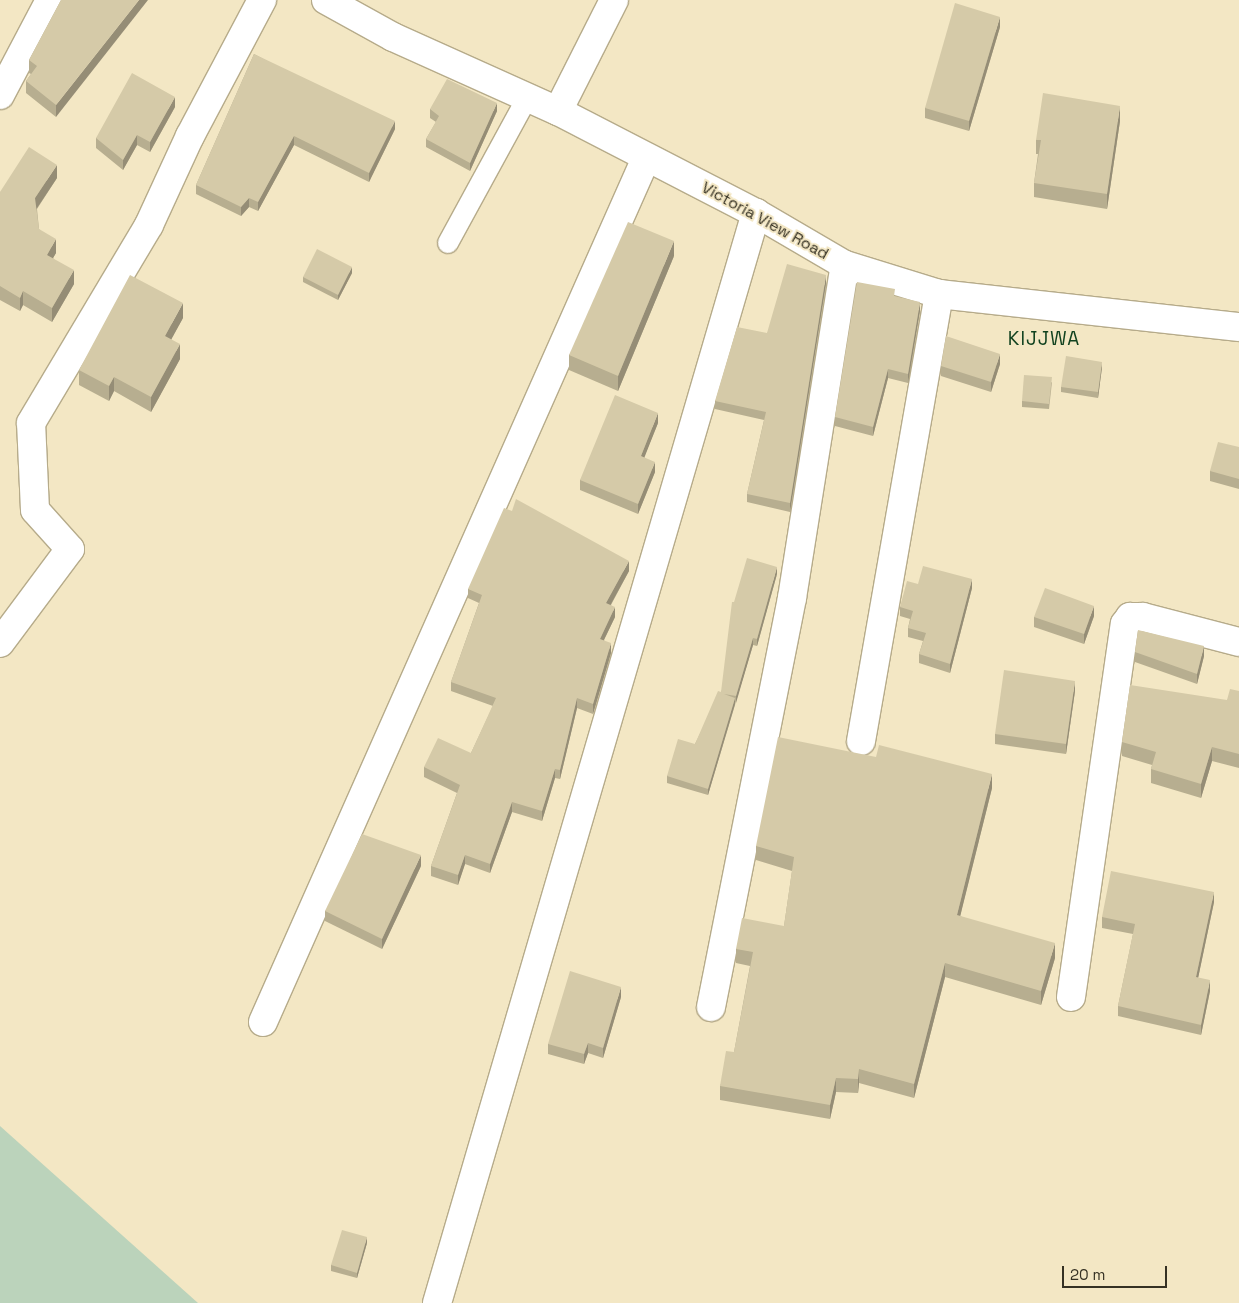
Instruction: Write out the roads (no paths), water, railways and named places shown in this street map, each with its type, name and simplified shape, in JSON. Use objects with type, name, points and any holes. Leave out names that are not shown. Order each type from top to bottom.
[{"type":"street","points":[[0,95],[50,0]]},
{"type":"street","points":[[0,643],[70,549],[36,510],[31,423],[149,225],[190,136],[262,0]]},
{"type":"street","name":"Victoria View Road","points":[[326,0],[393,37],[558,111],[756,213],[845,265],[939,294],[1239,327]]},
{"type":"street","points":[[558,111],[614,0]]},
{"type":"street","points":[[263,1022],[646,158]]},
{"type":"street","points":[[437,1303],[756,213]]},
{"type":"street","points":[[711,1007],[792,598],[845,265]]},
{"type":"street","points":[[861,741],[939,294]]},
{"type":"street","points":[[1071,998],[1125,624],[1130,617],[1143,617],[1239,642]]},
{"type":"lane","points":[[448,243],[527,98]]},
{"type":"district","name":"KIJJWA","points":[[1044,339]]}]
